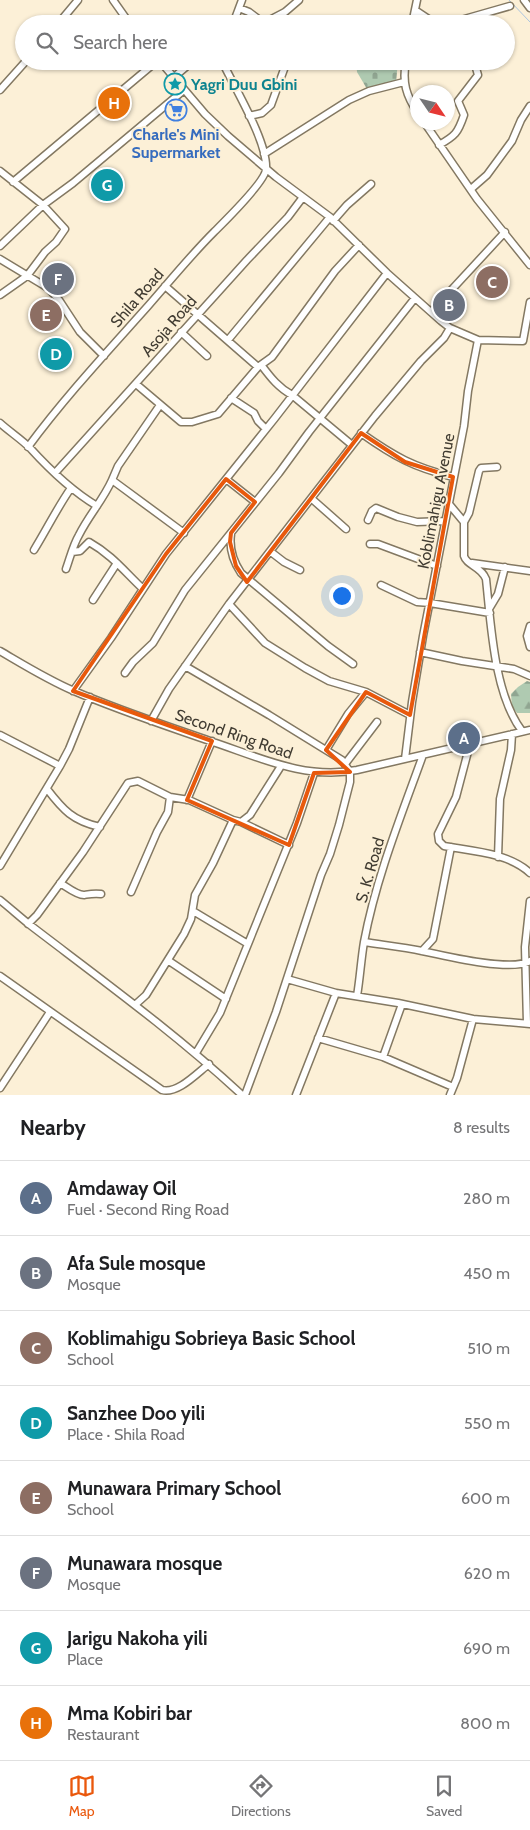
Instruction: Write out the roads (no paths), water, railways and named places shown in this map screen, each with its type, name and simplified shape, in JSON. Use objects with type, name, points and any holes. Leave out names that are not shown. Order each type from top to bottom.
[{"type":"street","points":[[66,15],[78,0]]},
{"type":"street","points":[[112,0],[123,15]]},
{"type":"street","points":[[236,15],[242,0]]},
{"type":"street","points":[[279,15],[298,0]]},
{"type":"street","points":[[414,15],[416,0]]},
{"type":"street","points":[[524,0],[530,8]]},
{"type":"street","points":[[481,15],[510,6]]},
{"type":"street","points":[[239,8],[253,15]]},
{"type":"street","points":[[415,10],[422,15]]},
{"type":"street","points":[[0,90],[18,70]]},
{"type":"street","points":[[14,182],[148,70]]},
{"type":"street","points":[[167,70],[216,125],[266,168],[331,219],[387,273],[450,328],[478,340],[527,342],[530,302]]},
{"type":"street","points":[[174,77],[182,70]]},
{"type":"street","points":[[226,70],[249,116],[264,154],[266,168]]},
{"type":"street","points":[[249,116],[262,113],[271,105],[284,70]]},
{"type":"street","points":[[405,70],[404,82],[410,102]]},
{"type":"street","points":[[439,145],[455,136],[458,132],[464,116],[458,101],[478,75],[477,70]]},
{"type":"street","points":[[264,154],[349,100],[369,91],[404,82]]},
{"type":"street","points":[[0,246],[44,205],[184,90]]},
{"type":"street","points":[[471,189],[487,175],[502,156],[530,106]]},
{"type":"street","points":[[429,130],[471,189],[530,265]]},
{"type":"street","name":"Shila Road","points":[[28,447],[58,407],[198,248],[251,193],[264,175],[266,168]]},
{"type":"street","points":[[0,171],[44,205],[65,229],[27,276],[0,295]]},
{"type":"street","points":[[228,340],[331,219],[371,184]]},
{"type":"street","name":"Asoja Road","points":[[55,473],[181,332],[288,217],[304,197]]},
{"type":"street","points":[[431,312],[505,232]]},
{"type":"street","points":[[136,384],[179,421],[185,423],[218,414],[260,366],[272,357],[335,271],[358,245]]},
{"type":"street","points":[[0,260],[48,288],[56,296],[80,332],[104,356]]},
{"type":"street","points":[[74,691],[166,554],[387,273]]},
{"type":"street","points":[[166,286],[260,366],[273,381],[352,445]]},
{"type":"street","points":[[125,672],[133,662],[147,651],[159,636],[185,590],[280,473],[320,418],[416,298]]},
{"type":"street","points":[[151,721],[168,689],[229,604],[312,499],[361,433],[421,362],[444,338],[450,328]]},
{"type":"street","points":[[181,332],[207,356]]},
{"type":"street","name":"Koblimahigu Avenue","points":[[405,756],[420,652],[464,426],[478,340]]},
{"type":"street","points":[[231,398],[254,413],[258,421],[266,429]]},
{"type":"street","points":[[66,569],[78,537],[105,496],[118,466],[160,405]]},
{"type":"street","points":[[0,423],[71,488],[97,506]]},
{"type":"street","points":[[361,433],[405,462],[453,477]]},
{"type":"street","points":[[497,467],[481,468],[479,471],[469,513],[464,522],[465,561],[530,571]]},
{"type":"street","points":[[226,479],[255,502]]},
{"type":"street","points":[[112,480],[184,533]]},
{"type":"street","points":[[34,550],[57,508],[71,488]]},
{"type":"street","points":[[312,499],[346,530]]},
{"type":"street","points":[[449,504],[464,522]]},
{"type":"street","points":[[368,520],[372,511],[376,508],[398,517],[418,522],[445,521]]},
{"type":"street","points":[[231,532],[230,547],[236,566],[248,580],[328,646],[353,664]]},
{"type":"street","points":[[72,552],[80,551],[89,542],[104,551],[144,588]]},
{"type":"street","points":[[370,544],[378,544],[437,566]]},
{"type":"street","points":[[271,552],[284,562],[300,570]]},
{"type":"street","points":[[470,562],[484,574],[496,666],[506,702],[522,731]]},
{"type":"street","points":[[94,600],[118,563]]},
{"type":"street","points":[[490,611],[498,594],[505,567]]},
{"type":"street","points":[[381,585],[410,600],[490,611]]},
{"type":"street","points":[[229,604],[265,643],[323,678],[366,692],[410,715]]},
{"type":"street","points":[[530,626],[527,636],[530,647]]},
{"type":"street","name":"Second Ring Road","points":[[0,650],[34,671],[74,691],[151,721],[281,766],[314,773],[350,772],[405,756],[423,755],[530,730]]},
{"type":"street","points":[[420,652],[514,669],[530,676]]},
{"type":"street","points":[[0,900],[28,924],[136,1004],[244,1095],[287,979],[339,825],[350,782],[350,772],[346,764],[326,750],[185,666]]},
{"type":"street","points":[[326,750],[348,714],[366,692]]},
{"type":"street","points":[[0,866],[60,766],[90,697]]},
{"type":"street","points":[[346,764],[377,722]]},
{"type":"street","points":[[498,857],[500,799],[511,750],[512,734]]},
{"type":"street","points":[[0,735],[60,766]]},
{"type":"street","points":[[187,800],[212,741]]},
{"type":"street","points":[[470,744],[456,797],[438,834],[439,842],[444,846],[498,857],[517,864],[530,873]]},
{"type":"street","name":"S. K. Road","points":[[357,996],[364,942],[384,866],[423,755]]},
{"type":"street","points":[[242,822],[250,816],[281,766]]},
{"type":"street","points":[[196,1053],[220,1013],[226,999],[289,845],[314,773]]},
{"type":"street","points":[[28,924],[37,915],[100,827],[128,783],[138,781],[170,796],[187,800],[242,822],[289,845]]},
{"type":"street","points":[[47,788],[75,819],[100,827]]},
{"type":"street","points":[[131,892],[157,832],[168,812],[170,796]]},
{"type":"street","points":[[136,1004],[146,995],[169,961],[184,934],[193,911],[195,895],[213,864],[233,820]]},
{"type":"street","points":[[422,951],[433,939],[451,847]]},
{"type":"street","points":[[60,883],[78,894],[84,895],[91,892],[101,894]]},
{"type":"street","points":[[287,979],[336,993],[473,1019],[529,1023],[526,922],[530,902]]},
{"type":"street","points":[[193,911],[248,944]]},
{"type":"street","points":[[364,942],[422,951],[471,962],[514,964],[528,962]]},
{"type":"street","points":[[169,961],[226,999]]},
{"type":"street","points":[[1,979],[162,1090],[171,1093],[209,1064]]},
{"type":"street","points":[[296,1095],[336,993]]},
{"type":"street","points":[[383,1056],[402,1004]]},
{"type":"street","points":[[0,1088],[50,1012]]},
{"type":"street","points":[[450,1095],[473,1019]]},
{"type":"street","points":[[318,1038],[383,1056],[453,1087]]},
{"type":"waterway","points":[[509,0],[530,22]]},
{"type":"place","name":"Yagri Duu Gbini","points":[[175,84]]},
{"type":"place","name":"Mma Kobiri bar","points":[[114,103]]},
{"type":"place","name":"Charle's Mini Supermarket","points":[[176,110]]},
{"type":"place","name":"Jarigu Nakoha yili","points":[[107,185]]},
{"type":"place","name":"Munawara mosque","points":[[58,279]]},
{"type":"place","name":"Koblimahigu Sobrieya Basic School","points":[[492,282]]},
{"type":"place","name":"Afa Sule mosque","points":[[449,305]]},
{"type":"place","name":"Munawara Primary School","points":[[46,315]]},
{"type":"place","name":"Sanzhee Doo yili","points":[[56,354]]},
{"type":"place","name":"Amdaway Oil","points":[[464,738]]}]
